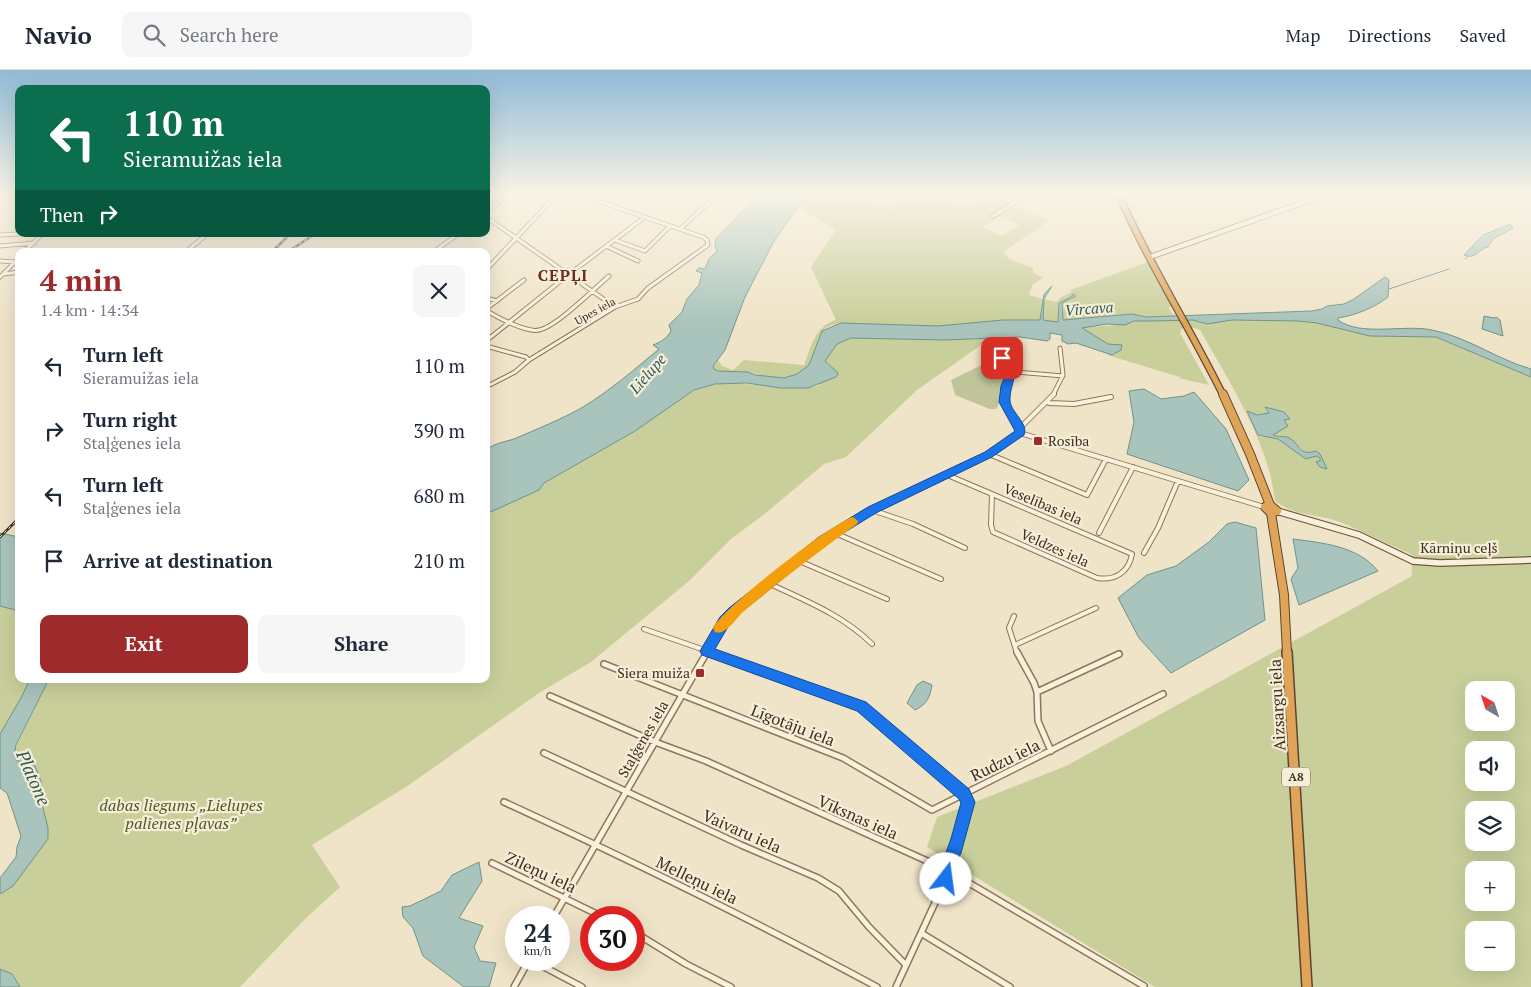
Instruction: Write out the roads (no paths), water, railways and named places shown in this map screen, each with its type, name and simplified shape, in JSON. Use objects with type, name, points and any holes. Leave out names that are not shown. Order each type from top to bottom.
[{"type":"highway","name":"A8","points":[[1141,238],[1150,256]]},
{"type":"highway","name":"Aizsargu iela","points":[[1150,256],[1244,434],[1271,509],[1281,567],[1288,638],[1308,987]]},
{"type":"street","points":[[29,248],[38,238]]},
{"type":"street","points":[[190,248],[202,238]]},
{"type":"street","points":[[439,248],[453,238]]},
{"type":"street","points":[[490,266],[517,238],[615,307]]},
{"type":"street","points":[[490,338],[618,238]]},
{"type":"street","points":[[615,240],[645,251],[658,238]]},
{"type":"street","name":"Upes iela","points":[[490,385],[523,367],[529,360],[615,307],[638,299],[648,288],[708,245],[707,240],[703,238]]},
{"type":"street","points":[[1150,256],[1162,254],[1206,238]]},
{"type":"street","points":[[0,246],[34,242]]},
{"type":"street","points":[[606,246],[638,261]]},
{"type":"street","points":[[0,261],[15,262]]},
{"type":"street","points":[[1,275],[15,263]]},
{"type":"street","points":[[1,275],[15,273]]},
{"type":"street","points":[[490,312],[510,322],[535,330],[542,330],[551,325],[609,276]]},
{"type":"street","points":[[490,307],[524,280]]},
{"type":"street","points":[[490,299],[497,301]]},
{"type":"street","points":[[490,347],[526,357],[529,360]]},
{"type":"street","points":[[1011,374],[1016,372],[1063,376],[1064,370],[1059,357],[1060,348]]},
{"type":"street","points":[[1002,358],[1010,367],[1011,374],[1006,386],[1004,402],[1020,430]]},
{"type":"street","name":"Staļģenes iela","points":[[559,906],[725,621],[768,583],[835,533],[872,510],[989,454],[1020,430],[1047,404],[1057,391],[1063,376]]},
{"type":"street","points":[[1047,404],[1074,404],[1111,397]]},
{"type":"street","name":"Kārniņu ceļš","points":[[1020,430],[1106,459],[1359,535],[1413,561],[1440,563],[1531,560]]},
{"type":"street","points":[[989,454],[1087,495],[1106,459]]},
{"type":"street","points":[[1099,534],[1133,467]]},
{"type":"street","name":"Veselības iela","points":[[945,474],[1132,554]]},
{"type":"street","points":[[1144,554],[1158,528],[1178,481]]},
{"type":"street","name":"Veldzes iela","points":[[992,494],[991,525],[994,532],[1080,571],[1106,579],[1122,573],[1128,568],[1132,561],[1132,554]]},
{"type":"street","points":[[872,510],[913,524],[965,548]]},
{"type":"street","points":[[835,533],[941,579]]},
{"type":"street","points":[[797,560],[887,599]]},
{"type":"street","points":[[768,583],[846,624],[862,634],[872,644]]},
{"type":"street","points":[[1015,645],[1096,608]]},
{"type":"street","points":[[1014,616],[1009,628],[1016,651],[1031,675],[1037,692],[1038,720],[1050,751]]},
{"type":"street","points":[[644,629],[861,706],[964,794]]},
{"type":"street","points":[[1037,692],[1119,654]]},
{"type":"street","name":"Līgotāju iela","points":[[604,664],[681,696],[843,758],[932,810],[964,794]]},
{"type":"street","name":"Rudzu iela","points":[[896,987],[946,879],[947,870],[968,802],[964,794],[1163,694]]},
{"type":"street","name":"Vīksnas iela","points":[[550,696],[655,742],[706,761],[947,870],[1144,986]]},
{"type":"street","name":"Vaivaru iela","points":[[544,753],[741,845],[818,878],[839,891],[869,927],[906,965]]},
{"type":"street","name":"Melleņu iela","points":[[504,802],[596,844],[771,930],[877,987]]},
{"type":"street","name":"Zileņu iela","points":[[492,863],[582,906]]},
{"type":"street","points":[[921,933],[1010,987]]},
{"type":"street","points":[[645,939],[686,964],[731,987]]},
{"type":"street","points":[[514,987],[523,971]]},
{"type":"street","points":[[551,971],[582,987]]},
{"type":"water","name":"Lielupe","points":[[777,238],[745,297],[725,350],[713,366],[718,371],[748,372],[755,375],[784,378],[797,374],[809,365],[822,331],[841,323],[938,326],[1003,320],[1040,320],[1044,294],[1052,286],[1044,299],[1043,320],[1058,322],[1059,303],[1073,294],[1076,296],[1062,303],[1063,320],[1132,314],[1146,317],[1312,311],[1327,306],[1344,304],[1385,277],[1389,280],[1388,297],[1371,308],[1338,318],[1338,320],[1358,328],[1421,329],[1445,333],[1531,369],[1531,377],[1436,337],[1370,336],[1317,323],[1298,321],[1232,320],[1207,324],[1193,320],[1134,321],[1125,325],[1107,324],[1082,328],[1108,344],[1122,345],[1121,350],[1112,355],[1076,343],[1068,344],[1062,341],[1062,335],[1050,333],[1050,339],[1047,341],[1020,337],[944,340],[851,338],[837,344],[825,361],[837,372],[836,377],[808,388],[781,388],[747,383],[715,384],[694,390],[635,431],[544,483],[539,490],[490,512],[490,447],[549,424],[583,407],[632,372],[659,349],[653,345],[667,337],[671,331],[669,325],[682,312],[687,299],[699,285],[702,273],[696,271],[699,268],[705,269],[709,259],[717,251],[716,239]]},
{"type":"water","points":[[1480,238],[1495,238],[1488,247],[1474,255],[1464,255]]},
{"type":"water","points":[[1484,316],[1496,317],[1500,320],[1503,336],[1482,329]]},
{"type":"water","points":[[1144,389],[1161,399],[1184,396],[1194,392],[1226,429],[1249,480],[1238,491],[1127,454],[1134,422],[1129,391]]},
{"type":"water","points":[[1265,407],[1284,412],[1290,419],[1284,420],[1288,426],[1273,435],[1293,440],[1302,451],[1316,451],[1320,454],[1327,469],[1320,467],[1316,462],[1320,461],[1320,458],[1316,456],[1306,459],[1278,439],[1258,435],[1247,411],[1257,415],[1269,413]]},
{"type":"water","points":[[1235,522],[1256,528],[1265,620],[1171,673],[1139,638],[1118,598],[1147,575],[1176,566],[1209,542],[1227,524]]},
{"type":"water","points":[[0,533],[15,536],[15,610],[0,606]]},
{"type":"water","points":[[1293,539],[1328,544],[1350,551],[1370,563],[1378,571],[1299,605],[1291,579],[1298,568]]},
{"type":"water","points":[[923,681],[932,685],[930,694],[925,703],[915,710],[907,703],[917,685]]},
{"type":"water","name":"Platone","points":[[28,683],[47,683],[16,745],[14,756],[17,761],[29,762],[35,766],[41,781],[41,800],[48,828],[48,839],[13,886],[0,894],[0,878],[16,857],[21,836],[7,793],[0,788],[0,734]]},
{"type":"water","points":[[479,862],[482,881],[459,918],[483,926],[474,947],[480,961],[496,963],[489,987],[464,987],[423,956],[413,928],[403,917],[402,907],[410,906],[441,891],[452,875]]},
{"type":"water","points":[[0,969],[12,974],[20,987],[0,987]]},
{"type":"waterway","points":[[1465,259],[1468,256]]},
{"type":"waterway","points":[[1389,289],[1449,269]]},
{"type":"railway","points":[[276,248],[286,238]]},
{"type":"railway","points":[[294,248],[309,238]]},
{"type":"railway","points":[[0,537],[15,522]]},
{"type":"place","name":"Rosība","points":[[1038,441]]},
{"type":"place","name":"Siera muiža","points":[[700,673]]},
{"type":"district","name":"CEPĻI","points":[[563,275]]},
{"type":"water label","name":"Vircava","points":[[1089,309]]},
{"type":"park label","name":"dabas liegums „Lielupes palienes pļavas”","points":[[181,814]]}]
